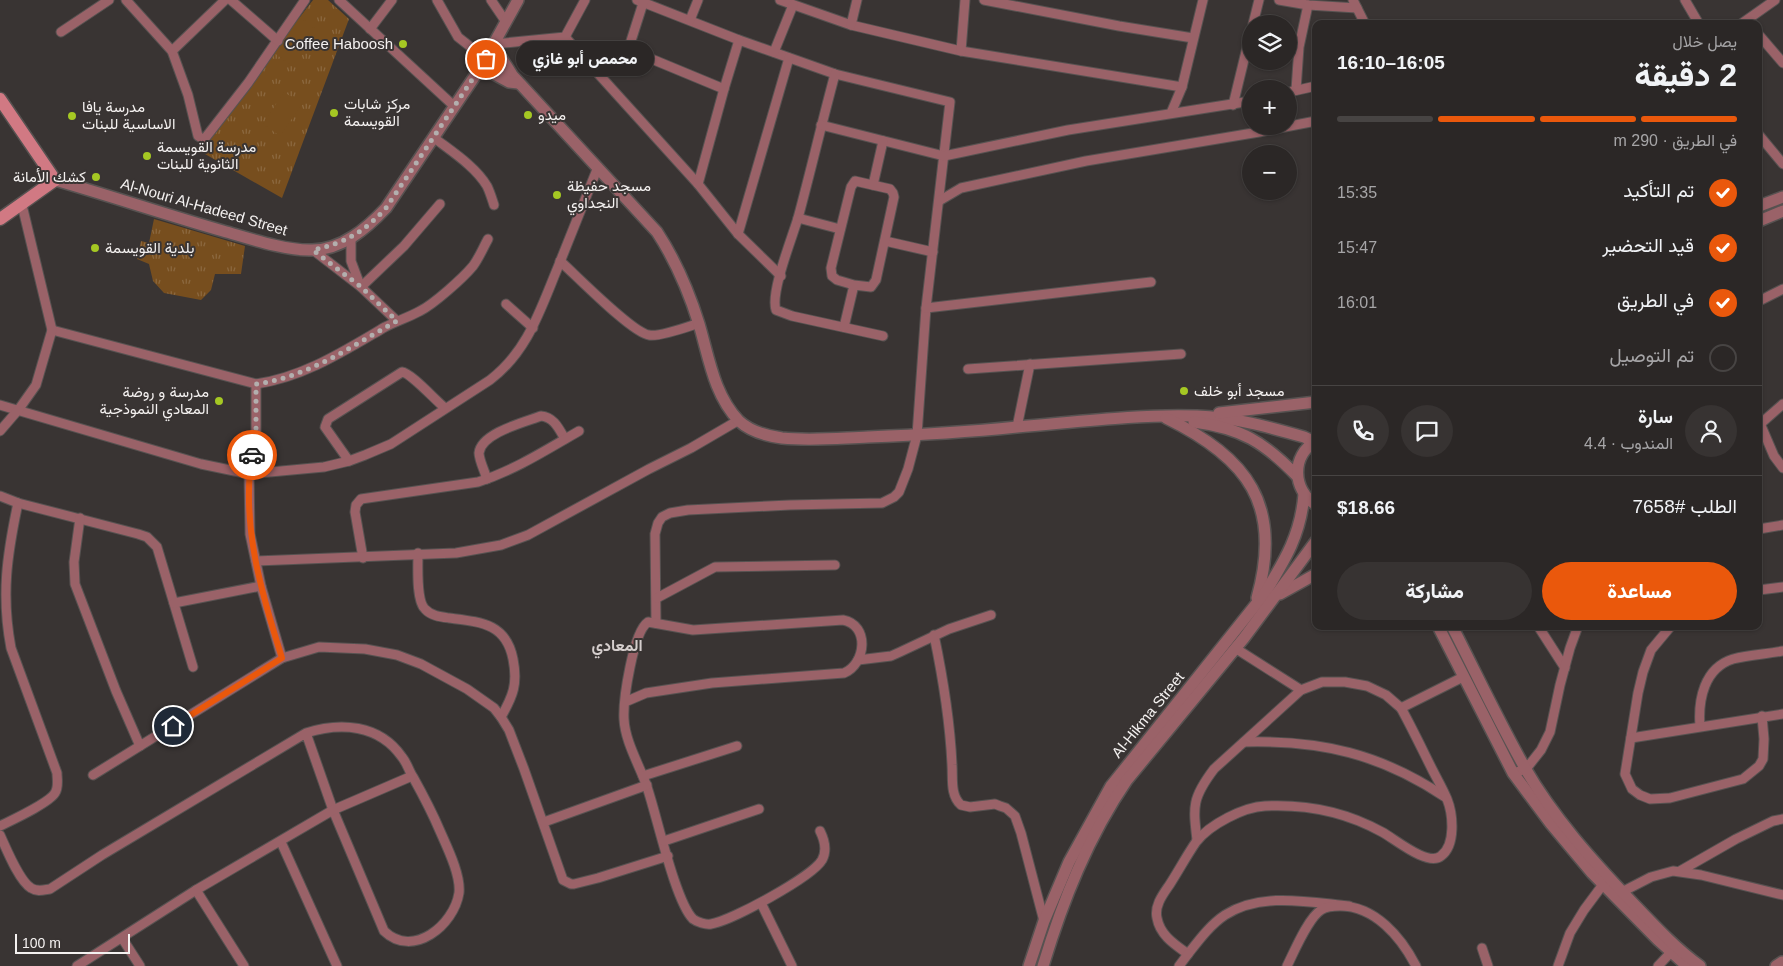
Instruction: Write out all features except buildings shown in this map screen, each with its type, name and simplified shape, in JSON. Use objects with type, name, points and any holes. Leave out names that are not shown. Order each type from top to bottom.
[{"type":"main road","points":[[0,98],[55,180],[0,219]]},
{"type":"street","points":[[61,32],[109,0]]},
{"type":"street","points":[[126,0],[172,50],[188,95],[198,136],[203,139],[211,132],[278,41],[305,0]]},
{"type":"street","points":[[172,50],[225,0]]},
{"type":"street","points":[[231,0],[278,41]]},
{"type":"street","points":[[338,0],[454,106]]},
{"type":"street","points":[[370,29],[392,0]]},
{"type":"street","points":[[437,0],[458,37],[483,63],[509,82],[516,79]]},
{"type":"street","points":[[491,0],[506,22]]},
{"type":"street","name":"Al-Nouri Al-Hadeed Street","points":[[55,180],[242,236],[298,249],[313,250],[333,246],[351,238],[386,208],[483,63],[518,0]]},
{"type":"street","points":[[565,36],[585,0]]},
{"type":"street","points":[[690,20],[698,0]]},
{"type":"street","points":[[780,0],[851,25],[961,51],[1182,87]]},
{"type":"street","points":[[851,25],[856,0]]},
{"type":"street","points":[[961,51],[965,0]]},
{"type":"street","points":[[984,0],[1193,38]]},
{"type":"street","points":[[1171,114],[1182,87],[1203,0]]},
{"type":"street","points":[[1255,15],[1259,0]]},
{"type":"street","points":[[1279,0],[1308,5],[1355,4],[1363,20]]},
{"type":"street","points":[[1685,0],[1697,20]]},
{"type":"street","points":[[1750,20],[1775,0]]},
{"type":"street","points":[[656,623],[655,534],[662,517],[675,512],[708,508],[868,504],[888,501],[899,492],[903,483],[917,435],[926,308],[950,102],[835,74],[739,40],[641,1],[630,44],[633,48],[642,55],[724,89]]},
{"type":"street","points":[[774,52],[793,5]]},
{"type":"street","points":[[1294,80],[1308,5]]},
{"type":"street","points":[[565,36],[494,45],[516,79],[657,232],[668,248],[682,276],[718,389],[728,408],[745,426],[757,432],[783,438],[814,439],[917,435],[1153,416],[1195,416],[1237,420],[1312,440]]},
{"type":"street","points":[[565,36],[698,184],[738,234],[781,276]]},
{"type":"street","points":[[1762,38],[1783,63]]},
{"type":"street","points":[[698,184],[739,40]]},
{"type":"street","points":[[738,234],[789,58]]},
{"type":"street","points":[[1233,105],[1242,68]]},
{"type":"street","points":[[835,74],[798,218],[775,298],[776,310],[792,316],[883,336]]},
{"type":"street","points":[[1297,90],[1312,87]]},
{"type":"street","points":[[821,125],[944,156],[1068,130],[1242,103]]},
{"type":"street","points":[[939,201],[960,188],[1022,174],[1312,122]]},
{"type":"street","points":[[433,138],[456,155],[480,177],[487,187],[494,205]]},
{"type":"street","points":[[1762,139],[1783,164]]},
{"type":"street","points":[[873,185],[883,140]]},
{"type":"street","points":[[0,404],[201,464],[249,474],[298,470],[349,462],[391,444],[503,370],[515,358],[533,328],[598,167]]},
{"type":"street","points":[[859,181],[873,185],[890,189],[894,193],[875,283],[869,287],[837,280],[831,273],[852,182],[859,181]]},
{"type":"street","points":[[1762,205],[1783,197]]},
{"type":"street","points":[[361,287],[404,246],[440,204]]},
{"type":"street","points":[[0,431],[32,393],[40,376],[52,330],[22,205]]},
{"type":"street","points":[[1762,220],[1783,211]]},
{"type":"street","points":[[798,218],[840,229]]},
{"type":"street","points":[[351,238],[351,261],[361,287]]},
{"type":"street","points":[[52,330],[256,384],[275,381],[294,376],[322,363],[397,321],[421,311],[473,266],[488,239]]},
{"type":"street","points":[[884,241],[933,252]]},
{"type":"street","points":[[313,250],[361,287],[397,321]]},
{"type":"street","points":[[560,260],[628,323],[642,333],[650,336],[698,323]]},
{"type":"street","points":[[926,308],[1151,282]]},
{"type":"street","points":[[844,327],[854,285]]},
{"type":"street","points":[[1762,300],[1783,289]]},
{"type":"street","points":[[506,304],[533,328]]},
{"type":"street","points":[[968,369],[1181,354]]},
{"type":"street","points":[[1017,428],[1030,364]]},
{"type":"street","points":[[349,462],[326,427],[328,419],[402,372],[408,374],[445,408]]},
{"type":"street","points":[[256,384],[256,432],[249,474],[250,534],[261,586],[282,658]]},
{"type":"street","points":[[1195,416],[1312,402]]},
{"type":"street","points":[[1762,422],[1783,404]]},
{"type":"street","points":[[487,479],[479,454],[483,443],[490,436],[541,416],[548,416],[553,420],[565,439]]},
{"type":"street","points":[[1153,416],[1205,424],[1238,432],[1266,447],[1282,460],[1297,476],[1304,494],[1312,501]]},
{"type":"street","points":[[1166,418],[1199,436],[1228,457],[1245,475],[1259,502],[1267,546],[1255,607]]},
{"type":"street","points":[[256,561],[363,558],[418,553],[456,553],[513,542],[691,448],[739,420]]},
{"type":"street","points":[[1762,430],[1774,456],[1783,468]]},
{"type":"street","points":[[363,558],[355,512],[356,505],[361,499],[478,482],[524,463],[579,431]]},
{"type":"street","points":[[1297,476],[1301,456],[1312,444]]},
{"type":"street","name":"Al-Hikma Street","points":[[1029,966],[1044,921],[1069,862],[1111,786],[1255,607],[1294,542],[1300,525],[1304,494]]},
{"type":"street","points":[[0,496],[18,503],[138,534],[152,541],[157,547],[193,667]]},
{"type":"street","points":[[0,826],[47,800],[55,794],[57,787],[57,773],[11,648],[8,633],[6,575],[18,503]]},
{"type":"street","points":[[80,518],[74,562],[75,584],[116,691],[140,746]]},
{"type":"street","points":[[1762,528],[1783,525]]},
{"type":"street","name":"Al-Hikma Street","points":[[1043,966],[1074,877],[1098,826],[1114,798],[1235,648],[1312,546]]},
{"type":"street","points":[[418,553],[421,606],[431,614],[442,618],[485,623],[499,632],[511,646],[516,682],[512,698],[501,717]]},
{"type":"street","points":[[657,598],[715,568],[835,566]]},
{"type":"street","points":[[1274,598],[1312,576]]},
{"type":"street","points":[[174,603],[261,586]]},
{"type":"street","points":[[1762,590],[1783,587]]},
{"type":"street","points":[[858,660],[891,656],[934,635],[991,615]]},
{"type":"street","points":[[625,702],[646,693],[712,683],[844,673],[855,666],[862,648],[862,635],[854,624],[844,620],[693,630],[651,621],[646,622],[638,636],[633,652],[625,702],[625,728],[647,785],[675,882],[687,911],[699,922],[710,925],[761,903],[818,866],[822,860],[825,845],[820,832]]},
{"type":"street","points":[[1440,630],[1513,774],[1550,824],[1673,949],[1687,966]]},
{"type":"street","points":[[1454,630],[1526,769],[1606,881]]},
{"type":"street","points":[[1541,630],[1565,668]]},
{"type":"street","points":[[1513,774],[1526,769],[1550,732],[1565,668],[1577,630]]},
{"type":"street","points":[[1668,630],[1651,650],[1638,693],[1625,774],[1632,789],[1650,799],[1670,798],[1743,779],[1754,772],[1759,766],[1764,750],[1762,716]]},
{"type":"street","points":[[934,635],[944,684],[951,738],[954,796],[961,805],[970,807],[995,804],[1006,808],[1015,816],[1044,921]]},
{"type":"street","points":[[92,775],[282,658],[309,649],[328,647],[365,649],[397,655],[421,664],[467,689],[494,708],[509,730],[564,880],[570,884],[598,878],[668,856]]},
{"type":"street","points":[[1235,648],[1301,690]]},
{"type":"street","points":[[1700,726],[1702,690],[1707,680],[1721,665],[1732,659],[1783,651]]},
{"type":"street","points":[[1401,708],[1463,677]]},
{"type":"street","points":[[1188,954],[1175,945],[1162,932],[1156,916],[1158,902],[1197,840],[1219,823],[1242,811],[1262,806],[1284,806],[1333,812],[1381,831],[1421,856],[1433,860],[1440,858],[1447,850],[1452,834],[1452,818],[1447,799],[1401,708],[1386,695],[1366,686],[1345,682],[1322,682],[1301,690],[1214,769],[1203,784],[1197,798],[1194,812],[1197,840]]},
{"type":"street","points":[[1631,738],[1783,714]]},
{"type":"street","points":[[0,835],[15,866],[29,887],[42,891],[50,888],[306,733],[332,726],[345,726],[382,738],[398,751],[428,803],[444,840],[457,874],[459,891],[453,910],[429,937],[415,941],[401,941],[392,938],[384,931],[333,810],[306,733]]},
{"type":"street","points":[[1244,742],[1277,741],[1307,744],[1365,756],[1397,768],[1423,782],[1447,799]]},
{"type":"street","points":[[643,776],[737,746]]},
{"type":"street","points":[[77,966],[196,890],[333,810],[412,776]]},
{"type":"street","points":[[544,822],[647,785]]},
{"type":"street","points":[[664,841],[759,809]]},
{"type":"street","points":[[1680,871],[1736,839],[1773,821],[1783,819]]},
{"type":"street","points":[[281,842],[337,966]]},
{"type":"street","points":[[1618,894],[1651,877],[1666,872],[1680,871],[1783,895]]},
{"type":"street","points":[[1558,966],[1570,933],[1584,910],[1606,881]]},
{"type":"street","points":[[196,890],[244,966]]},
{"type":"street","points":[[1179,966],[1210,927],[1226,915],[1248,906],[1271,900],[1306,901],[1349,906],[1364,911],[1382,921],[1397,938],[1416,966]]},
{"type":"street","points":[[761,903],[792,966]]},
{"type":"street","points":[[1287,966],[1309,926],[1321,910],[1332,906],[1349,906]]},
{"type":"street","points":[[122,938],[140,966]]},
{"type":"street","points":[[1482,948],[1488,966]]},
{"type":"street","points":[[1658,966],[1673,949]]},
{"type":"street","points":[[1673,949],[1700,966]]},
{"type":"green space","points":[[313,0],[328,0],[349,19],[282,198],[198,150]]},
{"type":"green space","points":[[300,17],[318,31],[292,66],[273,52]]},
{"type":"green space","points":[[284,92],[302,104],[280,136],[263,124]]},
{"type":"green space","points":[[154,219],[245,246],[241,274],[215,274],[211,290],[201,300],[164,293],[153,281],[149,264],[137,259],[141,241],[149,243]]},
{"type":"way so far","points":[[252,455],[256,432],[256,384],[294,376],[322,363],[397,321],[361,287],[313,250],[333,246],[351,238],[378,217],[386,208],[486,59]]},
{"type":"place","name":"Coffee Haboosh","points":[[403,44]]},
{"type":"place","name":"محمص أبو غازي","points":[[486,59]]},
{"type":"place","name":"مركز شابات القويسمة","points":[[334,113]]},
{"type":"place","name":"ميدو","points":[[528,115]]},
{"type":"place","name":"مدرسة يافا الاساسية للبنات","points":[[72,116]]},
{"type":"place","name":"مدرسة القويسمة الثانوية للبنات","points":[[147,156]]},
{"type":"place","name":"كشك الأمانة","points":[[96,177]]},
{"type":"place","name":"مسجد حفيظة النجداوي","points":[[557,195]]},
{"type":"place","name":"بلدية القويسمة","points":[[95,248]]},
{"type":"place","name":"مسجد أبو خلف","points":[[1184,391]]},
{"type":"place","name":"مدرسة و روضة المعادي النموذجية","points":[[219,401]]},
{"type":"district","name":"المعادي","points":[[617,645]]},
{"type":"route","points":[[173,726],[282,658],[261,586],[250,534],[249,474],[252,455]]}]
